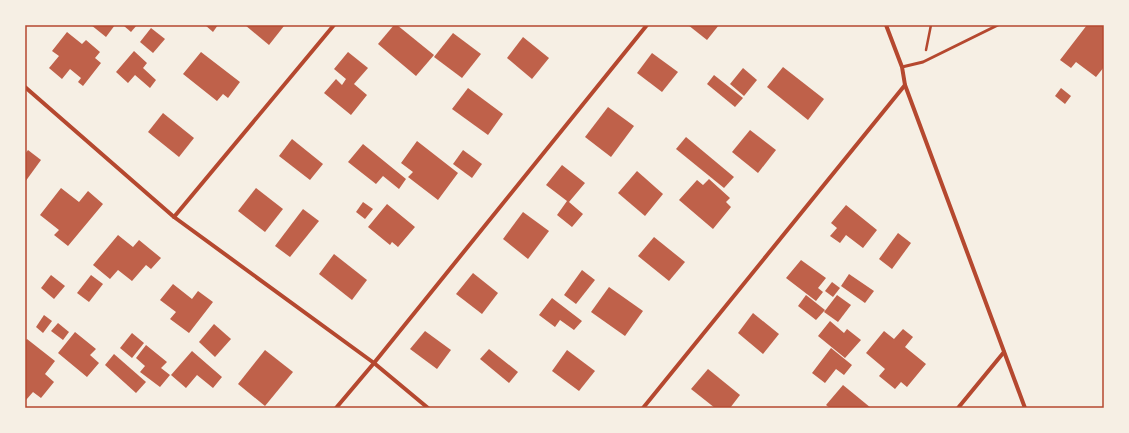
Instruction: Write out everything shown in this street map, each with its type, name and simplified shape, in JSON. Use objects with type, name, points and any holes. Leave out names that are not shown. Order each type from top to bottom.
[{"type":"street","points":[[174,216],[334,25]]},
{"type":"street","points":[[336,408],[647,25]]},
{"type":"street","points":[[886,25],[902,67],[905,85],[1025,408]]},
{"type":"street","points":[[643,408],[905,85]]},
{"type":"street","points":[[25,86],[174,216],[374,363],[428,408]]},
{"type":"street","points":[[958,408],[1004,352]]},
{"type":"lane","points":[[902,67],[923,62],[998,25]]},
{"type":"path","points":[[923,62],[931,25]]},
{"type":"building","points":[[91,25],[115,25],[106,37]]},
{"type":"building","points":[[124,25],[137,25],[131,32]]},
{"type":"building","points":[[205,25],[218,25],[213,32]]},
{"type":"building","points":[[245,25],[282,25],[284,26],[269,45]]},
{"type":"building","points":[[394,25],[397,25],[434,55],[416,76],[378,44]]},
{"type":"building","points":[[688,25],[719,25],[707,40]]},
{"type":"building","points":[[1087,25],[1104,25],[1104,67],[1096,77],[1076,62],[1071,68],[1060,60]]},
{"type":"building","points":[[151,28],[165,39],[153,53],[140,42]]},
{"type":"building","points":[[67,32],[82,44],[86,40],[100,52],[95,58],[101,63],[83,86],[78,82],[81,78],[70,69],[62,79],[49,68],[59,56],[52,51]]},
{"type":"building","points":[[453,33],[481,54],[462,78],[434,57]]},
{"type":"building","points":[[523,37],[549,58],[532,79],[507,58]]},
{"type":"building","points":[[134,51],[147,63],[143,68],[156,80],[150,88],[135,75],[128,83],[116,72]]},
{"type":"building","points":[[201,52],[240,82],[228,98],[223,94],[217,101],[183,74]]},
{"type":"building","points":[[348,52],[368,68],[354,84],[367,95],[351,115],[324,93],[336,79],[342,85],[346,79],[334,69]]},
{"type":"building","points":[[652,53],[678,72],[662,92],[637,73]]},
{"type":"building","points":[[783,67],[824,99],[808,120],[767,87]]},
{"type":"building","points":[[743,68],[757,80],[744,96],[730,84]]},
{"type":"building","points":[[714,75],[743,98],[735,107],[707,84]]},
{"type":"building","points":[[468,88],[503,114],[488,135],[452,109]]},
{"type":"building","points":[[1061,88],[1071,96],[1065,104],[1055,96]]},
{"type":"building","points":[[608,107],[634,126],[611,157],[585,137]]},
{"type":"building","points":[[163,113],[194,138],[179,157],[148,132]]},
{"type":"building","points":[[750,130],[776,150],[758,173],[732,152]]},
{"type":"building","points":[[686,137],[734,177],[724,188],[676,149]]},
{"type":"building","points":[[292,139],[323,164],[310,180],[279,156]]},
{"type":"building","points":[[417,141],[458,173],[438,200],[408,177],[413,172],[401,163]]},
{"type":"building","points":[[363,144],[406,179],[399,189],[383,176],[376,184],[348,162]]},
{"type":"building","points":[[28,150],[41,160],[25,182],[25,154]]},
{"type":"building","points":[[463,150],[482,164],[472,178],[453,164]]},
{"type":"building","points":[[562,165],[585,183],[569,202],[583,214],[572,227],[557,215],[567,201],[546,185]]},
{"type":"building","points":[[637,171],[663,194],[645,216],[618,193]]},
{"type":"building","points":[[709,179],[730,198],[726,202],[731,207],[713,229],[679,200],[697,180],[703,185]]},
{"type":"building","points":[[61,188],[79,202],[88,191],[103,204],[68,246],[54,235],[59,230],[40,215]]},
{"type":"building","points":[[256,188],[283,209],[265,232],[238,211]]},
{"type":"building","points":[[363,202],[373,209],[365,219],[356,212]]},
{"type":"building","points":[[387,204],[415,227],[398,247],[392,242],[390,245],[368,227]]},
{"type":"building","points":[[846,205],[877,230],[863,248],[846,235],[840,243],[830,236],[837,228],[831,223]]},
{"type":"building","points":[[303,209],[319,221],[290,257],[275,246]]},
{"type":"building","points":[[523,212],[549,231],[528,259],[503,239]]},
{"type":"building","points":[[898,233],[911,243],[892,269],[879,259]]},
{"type":"building","points":[[118,235],[133,247],[139,240],[161,258],[151,269],[146,265],[132,281],[118,270],[110,279],[93,265]]},
{"type":"building","points":[[654,237],[685,262],[669,281],[638,256]]},
{"type":"building","points":[[334,254],[367,280],[352,300],[319,274]]},
{"type":"building","points":[[801,260],[826,278],[818,288],[823,292],[816,301],[786,278]]},
{"type":"building","points":[[582,270],[595,280],[576,304],[564,295]]},
{"type":"building","points":[[473,273],[498,293],[482,314],[456,294]]},
{"type":"building","points":[[849,274],[874,291],[865,303],[841,286]]},
{"type":"building","points":[[51,275],[65,286],[54,299],[41,288]]},
{"type":"building","points":[[91,275],[103,284],[89,302],[77,293]]},
{"type":"building","points":[[832,282],[840,288],[833,297],[825,291]]},
{"type":"building","points":[[173,284],[192,299],[198,291],[213,302],[189,333],[170,319],[176,312],[160,300]]},
{"type":"building","points":[[609,287],[643,311],[625,336],[591,312]]},
{"type":"building","points":[[806,295],[825,310],[816,320],[798,306]]},
{"type":"building","points":[[837,295],[851,305],[838,322],[824,312]]},
{"type":"building","points":[[552,298],[582,321],[574,330],[560,320],[555,327],[539,315]]},
{"type":"building","points":[[753,313],[779,334],[763,354],[738,333]]},
{"type":"building","points":[[44,315],[52,321],[43,333],[36,327]]},
{"type":"building","points":[[830,321],[844,333],[847,329],[861,340],[845,358],[818,336]]},
{"type":"building","points":[[58,323],[69,332],[63,340],[51,331]]},
{"type":"building","points":[[214,324],[231,339],[215,357],[199,342]]},
{"type":"building","points":[[903,329],[913,337],[905,347],[926,364],[907,387],[901,382],[895,389],[879,376],[885,369],[866,353],[884,331],[894,339]]},
{"type":"building","points":[[425,331],[451,350],[437,369],[410,349]]},
{"type":"building","points":[[75,332],[96,349],[90,355],[99,363],[87,377],[58,353]]},
{"type":"building","points":[[132,333],[144,343],[132,358],[120,348]]},
{"type":"building","points":[[27,339],[55,361],[45,374],[54,382],[41,398],[33,392],[26,400],[25,341]]},
{"type":"building","points":[[146,345],[167,362],[161,368],[170,375],[160,387],[140,372],[145,366],[136,358]]},
{"type":"building","points":[[831,348],[852,365],[844,375],[836,369],[825,383],[812,373]]},
{"type":"building","points":[[489,349],[518,372],[509,383],[480,359]]},
{"type":"building","points":[[265,350],[293,372],[265,406],[238,384]]},
{"type":"building","points":[[567,350],[595,371],[579,391],[552,371]]},
{"type":"building","points":[[192,351],[222,377],[213,388],[197,375],[186,388],[171,375]]},
{"type":"building","points":[[114,354],[146,382],[136,393],[105,365]]},
{"type":"building","points":[[708,369],[740,395],[730,408],[715,408],[691,389]]},
{"type":"building","points":[[843,385],[871,408],[830,408],[826,405]]}]
